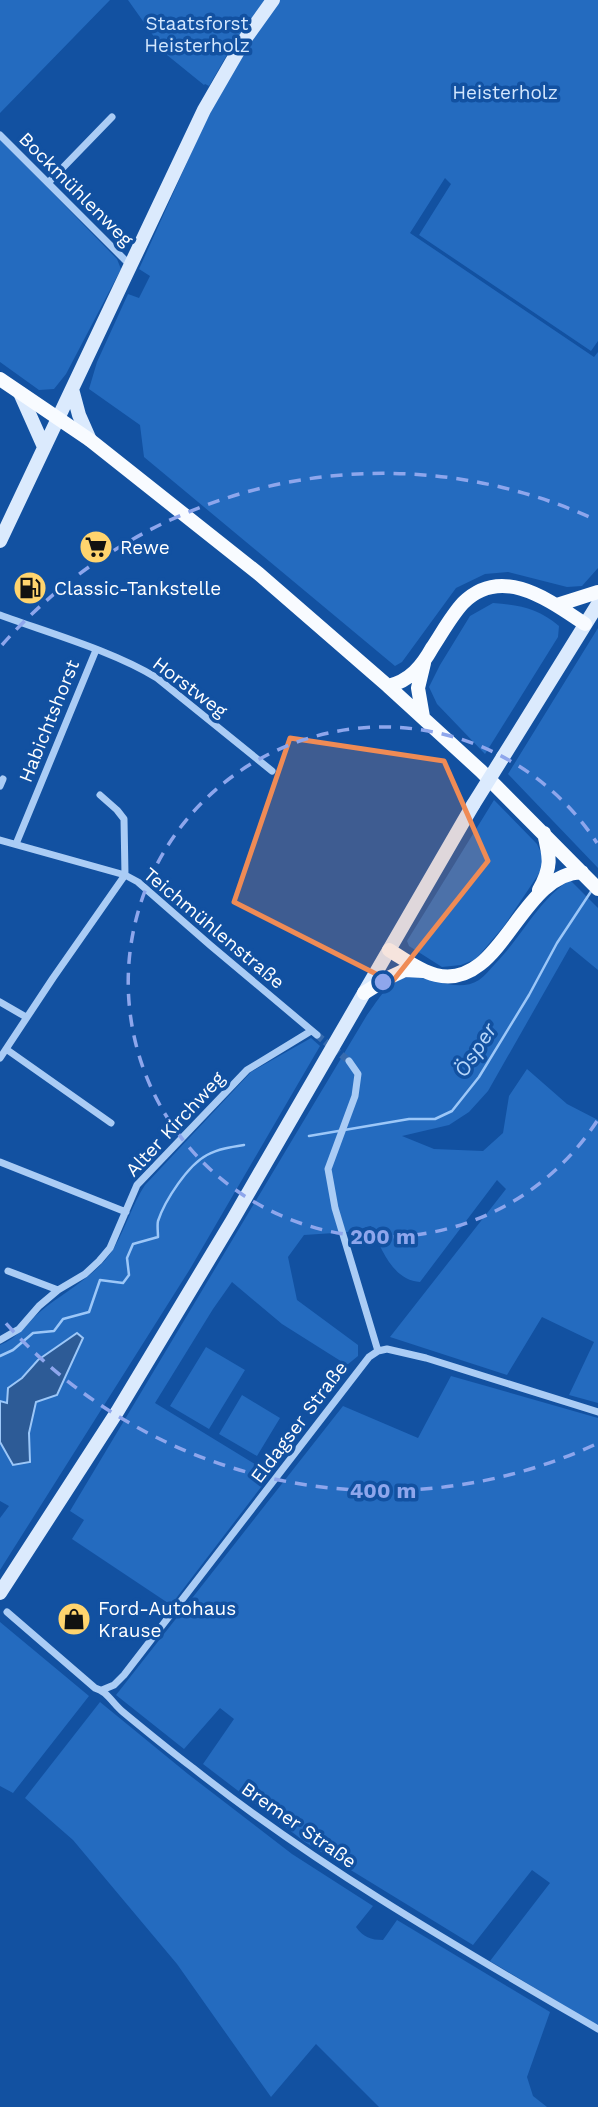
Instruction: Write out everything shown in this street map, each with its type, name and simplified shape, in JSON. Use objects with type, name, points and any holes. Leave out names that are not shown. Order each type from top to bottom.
[{"type":"main road","points":[[0,541],[204,110],[245,39],[273,0]]},
{"type":"main road","points":[[0,379],[90,440],[259,573],[423,717],[598,889]]},
{"type":"main road","points":[[72,389],[90,440]]},
{"type":"main road","points":[[20,393],[44,447]]},
{"type":"main road","points":[[388,685],[398,684],[409,678],[424,662],[464,601],[481,591],[500,586],[521,587],[557,605],[585,624]]},
{"type":"main road","points":[[557,605],[598,592]]},
{"type":"main road","points":[[0,1593],[117,1412],[232,1221],[473,805],[598,604]]},
{"type":"main road","points":[[423,717],[418,688],[424,662]]},
{"type":"main road","points":[[534,901],[547,876],[550,860],[544,833]]},
{"type":"main road","points":[[363,993],[405,970],[448,976],[462,975],[477,967],[534,901],[562,876],[570,873],[584,874]]},
{"type":"main road","points":[[389,950],[425,971]]},
{"type":"street","points":[[48,183],[112,117]]},
{"type":"street","name":"Bockmühlenweg","points":[[0,135],[130,265]]},
{"type":"street","name":"Horstweg","points":[[0,615],[96,650],[157,678],[272,771]]},
{"type":"street","name":"Habichtshorst","points":[[16,844],[96,650]]},
{"type":"street","points":[[0,1058],[125,875],[124,819],[100,795]]},
{"type":"street","name":"Teichmühlenstraße","points":[[0,839],[125,875],[138,882],[314,1033]]},
{"type":"street","points":[[0,1002],[26,1017]]},
{"type":"street","name":"Alter Kirchweg","points":[[0,1340],[19,1329],[38,1306],[85,1274],[99,1261],[110,1248],[137,1185],[247,1070],[314,1033]]},
{"type":"street","points":[[6,1049],[111,1123]]},
{"type":"street","points":[[349,1061],[358,1074],[355,1096],[328,1169],[335,1208],[378,1351],[387,1349],[426,1358],[598,1412]]},
{"type":"street","points":[[0,1162],[126,1212]]},
{"type":"street","points":[[8,1271],[58,1290]]},
{"type":"street","name":"Eldagser Straße","points":[[102,1690],[114,1685],[124,1675],[369,1357],[378,1351]]},
{"type":"street","name":"Bremer Straße","points":[[7,1612],[194,1769],[305,1851],[473,1956],[598,2029]]},
{"type":"highlighted area","points":[[290,738],[444,761],[488,861],[392,982],[234,902]]},
{"type":"green space","points":[[0,0],[110,0],[0,113]]},
{"type":"green space","points":[[128,0],[598,0],[598,341],[591,351],[419,235],[451,184],[445,178],[410,233],[594,357],[598,352],[598,568],[582,586],[567,587],[508,572],[485,574],[456,588],[402,662],[395,666],[144,457],[140,425],[89,389],[97,362],[128,294],[139,298],[150,276],[139,269],[207,118],[247,46],[235,41],[209,86],[204,85],[167,55]]},
{"type":"green space","points":[[0,139],[117,259],[121,269],[66,374],[54,389],[39,390],[0,362]]},
{"type":"green space","points":[[493,603],[528,608],[559,626],[558,637],[485,754],[437,704],[429,687],[470,616]]},
{"type":"green space","points":[[598,628],[598,868],[508,774]]},
{"type":"green space","points":[[494,800],[537,844],[543,857],[542,869],[504,926],[476,959],[461,965],[442,967],[409,946],[407,941]]},
{"type":"green space","points":[[570,880],[598,908],[598,970],[570,947],[488,1091],[469,1112],[449,1125],[402,1136],[434,1149],[483,1151],[503,1133],[509,1096],[527,1069],[567,1104],[598,1120],[598,1403],[569,1395],[594,1342],[542,1317],[507,1375],[390,1337],[506,1189],[497,1180],[420,1282],[410,1280],[395,1269],[371,1226],[349,1232],[304,1235],[288,1257],[297,1300],[358,1345],[358,1356],[347,1365],[282,1324],[232,1282],[155,1403],[271,1474],[171,1605],[72,1539],[84,1520],[70,1511],[367,1015],[382,995],[390,985],[410,977],[459,985],[479,980],[504,954],[549,897]]},
{"type":"green space","points":[[311,1038],[320,1046],[190,1269],[0,1570],[0,1518],[9,1506],[0,1501],[0,1345],[22,1330],[41,1311],[107,1258],[145,1185],[251,1072]]},
{"type":"green space","points":[[206,1347],[245,1370],[209,1429],[170,1406]]},
{"type":"green space","points":[[451,1376],[598,1418],[598,2026],[490,1961],[550,1883],[532,1870],[473,1945],[305,1842],[203,1764],[234,1719],[220,1708],[184,1749],[116,1695],[343,1406],[418,1438]]},
{"type":"green space","points":[[242,1395],[280,1418],[257,1456],[219,1434]]},
{"type":"green space","points":[[0,1622],[89,1696],[13,1793],[0,1786]]},
{"type":"green space","points":[[100,1702],[292,1854],[373,1906],[356,1927],[364,1936],[383,1940],[397,1920],[550,2012],[527,2077],[533,2096],[547,2107],[379,2107],[316,2044],[271,2097],[177,1964],[73,1840],[25,1798]]},
{"type":"shaded area","points":[[77,1333],[83,1338],[57,1395],[36,1402],[29,1433],[30,1462],[13,1465],[0,1442],[0,1401],[7,1403],[8,1388],[22,1378],[38,1360]]},
{"type":"waterway","name":"Ösper","points":[[309,1136],[409,1119],[435,1119],[452,1111],[479,1077],[557,943],[592,890]]},
{"type":"waterway","name":"Ösper","points":[[0,1356],[13,1350],[33,1333],[54,1331],[63,1319],[89,1312],[100,1280],[123,1283],[129,1275],[127,1258],[133,1244],[158,1237],[161,1213],[192,1167],[207,1155],[244,1145]]},
{"type":"tunnel","points":[[317,1035],[349,1061]]},
{"type":"place","name":"Rewe","points":[[96,547]]},
{"type":"place","name":"Classic-Tankstelle","points":[[30,588]]},
{"type":"place","name":"Ford-Autohaus Krause","points":[[74,1619]]},
{"type":"park label","name":"Staatsforst Heisterholz","points":[[197,34]]},
{"type":"park label","name":"Heisterholz","points":[[505,92]]}]
